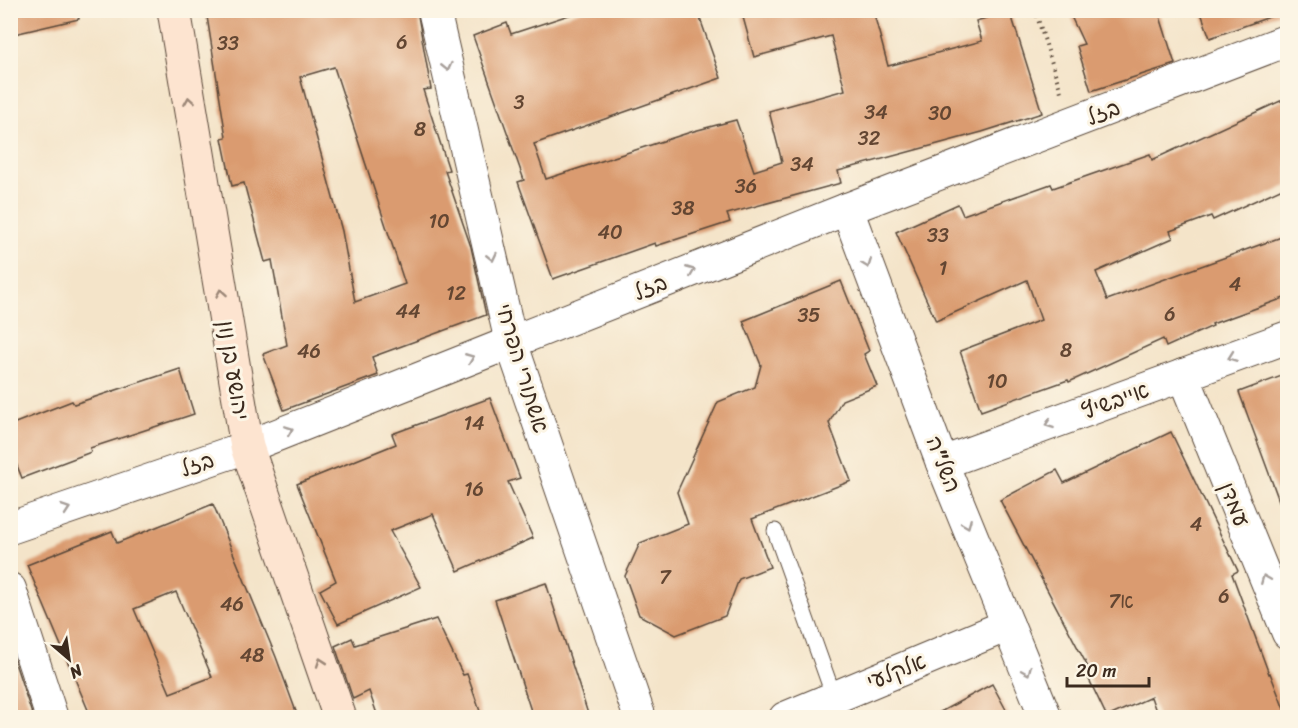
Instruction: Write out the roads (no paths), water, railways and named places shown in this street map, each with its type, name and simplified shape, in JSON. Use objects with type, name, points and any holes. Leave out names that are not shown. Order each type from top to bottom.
[{"type":"street","name":"יהושע בן נון","points":[[174,10],[247,447],[340,717]]},
{"type":"street","name":"אשתורי הפרחי","points":[[434,10],[512,342],[640,717]]},
{"type":"street","name":"בזל","points":[[10,528],[247,447],[847,209],[1071,125],[1287,40]]},
{"type":"street","name":"השל\"ה","points":[[847,209],[942,463],[1046,717]]},
{"type":"street","name":"אייבשיץ","points":[[942,463],[1287,337]]},
{"type":"street","name":"עמדן","points":[[1183,375],[1287,633]]},
{"type":"street","points":[[10,589],[52,717]]},
{"type":"street","name":"אלקלעי","points":[[785,717],[1008,625]]},
{"type":"lane","points":[[775,531],[834,697]]}]
